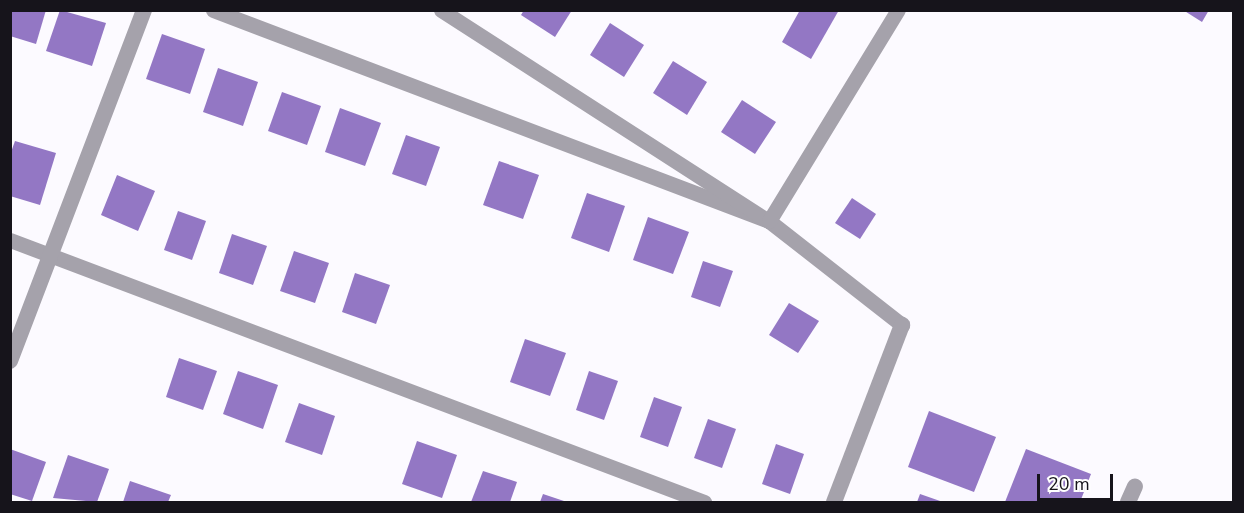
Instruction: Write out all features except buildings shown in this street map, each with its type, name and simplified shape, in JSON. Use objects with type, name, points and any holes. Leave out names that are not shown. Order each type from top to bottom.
[{"type":"street","points":[[10,361],[144,10]]},
{"type":"street","points":[[834,502],[903,325]]},
{"type":"street","points":[[1128,502],[1135,486]]},
{"type":"lane","points":[[213,10],[770,221]]},
{"type":"lane","points":[[441,10],[770,221],[903,325]]},
{"type":"lane","points":[[770,221],[898,10]]},
{"type":"lane","points":[[10,240],[704,502]]}]
